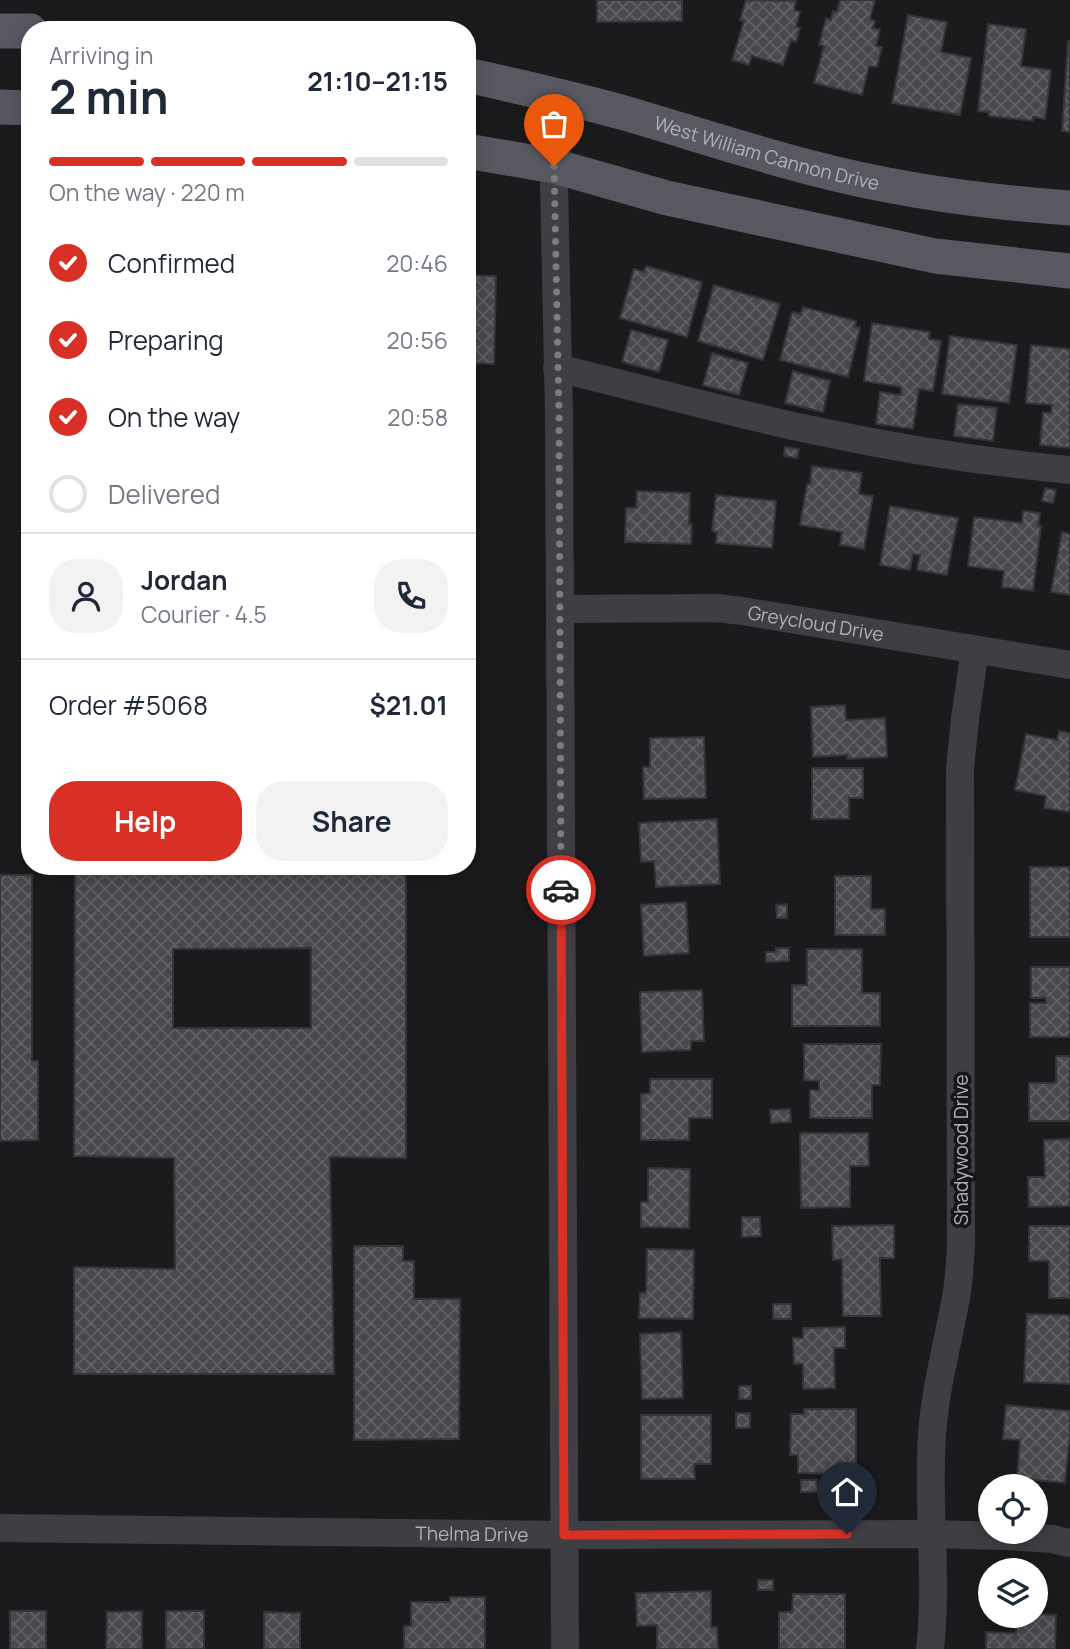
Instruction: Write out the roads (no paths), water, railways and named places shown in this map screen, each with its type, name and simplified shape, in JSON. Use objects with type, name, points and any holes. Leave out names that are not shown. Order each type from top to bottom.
[{"type":"main road","points":[[0,31],[21,31]]},
{"type":"main road","name":"West William Cannon Drive","points":[[476,77],[626,114],[825,172],[946,195],[1011,204],[1070,208]]},
{"type":"main road","points":[[0,107],[21,108]]},
{"type":"main road","points":[[476,153],[554,166],[679,201],[935,256],[1070,271]]},
{"type":"street","points":[[552,94],[560,609],[565,1649]]},
{"type":"street","points":[[557,368],[817,431],[913,450],[1070,470]]},
{"type":"street","name":"Greycloud Drive","points":[[560,609],[716,608],[1070,666]]},
{"type":"street","name":"Shadywood Drive","points":[[930,1649],[933,1602],[930,1534],[934,1413],[955,1302],[961,1244],[960,769],[975,650]]},
{"type":"street","name":"Thelma Drive","points":[[0,1528],[564,1535],[930,1534],[1052,1539],[1070,1543]]}]
